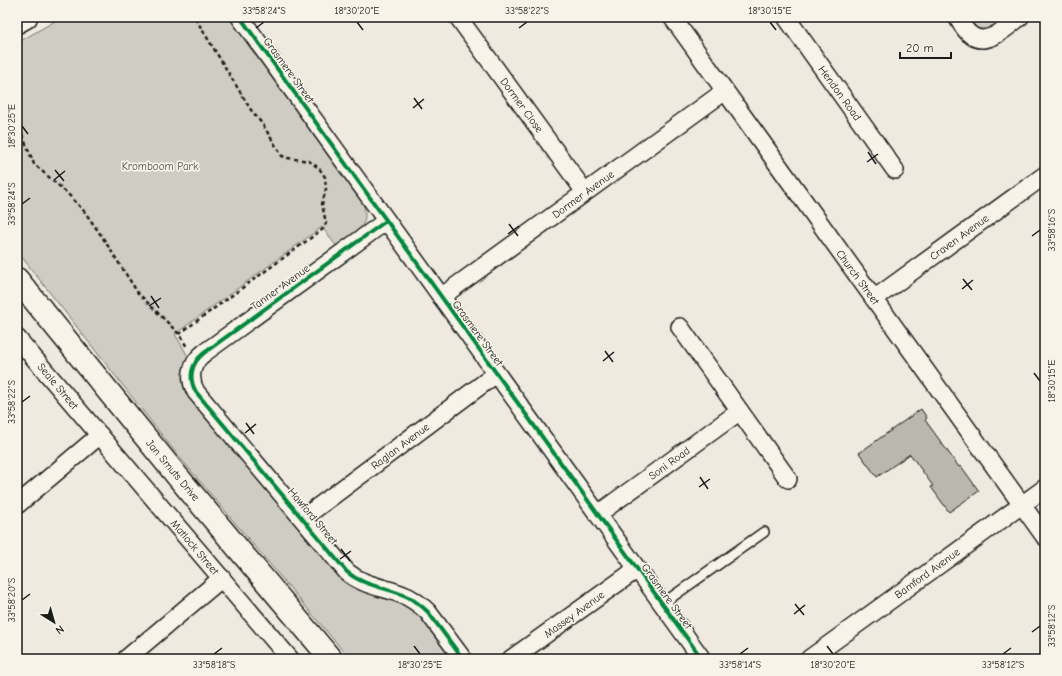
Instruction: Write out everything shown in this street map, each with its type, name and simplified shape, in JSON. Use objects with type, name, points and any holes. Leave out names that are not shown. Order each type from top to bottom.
[{"type":"main road","points":[[17,22],[26,17]]},
{"type":"main road","name":"Jan Smuts Drive","points":[[17,279],[178,477],[331,659]]},
{"type":"street","name":"Grasmere Street","points":[[240,17],[702,659]]},
{"type":"street","name":"Dormer Close","points":[[458,17],[585,192]]},
{"type":"street","name":"Church Street","points":[[672,17],[1045,537]]},
{"type":"street","name":"Hendon Road","points":[[786,17],[895,170]]},
{"type":"street","points":[[957,17],[969,34],[980,39],[991,38],[1020,17]]},
{"type":"street","name":"Dormer Avenue","points":[[441,297],[724,91]]},
{"type":"street","name":"Craven Avenue","points":[[874,299],[1045,175]]},
{"type":"street","name":"Tanner Avenue","points":[[192,373],[196,361],[204,353],[386,221]]},
{"type":"street","points":[[680,327],[788,479]]},
{"type":"street","name":"Seale Street","points":[[17,338],[100,435]]},
{"type":"street","name":"Hawford Street","points":[[192,373],[192,382],[196,392],[347,572],[366,584],[407,597],[422,606],[463,659]]},
{"type":"street","name":"Raglan Avenue","points":[[303,518],[496,374]]},
{"type":"street","name":"Soni Road","points":[[598,514],[740,411]]},
{"type":"street","points":[[17,505],[100,435]]},
{"type":"street","name":"Matlock Street","points":[[100,435],[290,659]]},
{"type":"street","name":"Bamford Avenue","points":[[809,659],[1045,488]]},
{"type":"street","name":"Massey Avenue","points":[[511,659],[637,569]]},
{"type":"street","points":[[126,659],[222,578]]},
{"type":"lane","points":[[662,604],[764,532]]},
{"type":"path","points":[[17,122],[34,164],[67,192],[84,211],[138,293],[179,334],[323,229],[326,223],[322,204],[326,189],[325,177],[319,168],[309,161],[282,156],[263,125],[251,110],[196,17]]},
{"type":"green space","name":"Kromboom Park","points":[[62,17],[230,17],[363,203],[365,219],[363,225],[349,239],[337,247],[322,227],[175,334],[189,358],[184,370],[337,570],[404,603],[419,614],[454,659],[350,659],[176,453],[17,251],[17,43]]},
{"type":"green space","points":[[968,17],[1007,17],[989,30],[976,28]]},
{"type":"building","points":[[921,409],[927,418],[925,420],[959,467],[961,466],[979,491],[949,512],[931,487],[933,486],[910,454],[877,477],[859,453]]},
{"type":"cycle path","points":[[240,17],[702,659]]},
{"type":"cycle path","points":[[386,221],[204,353],[196,361],[192,371],[192,381],[196,392],[347,572],[361,581],[408,597],[418,604],[428,612],[463,659]]}]
